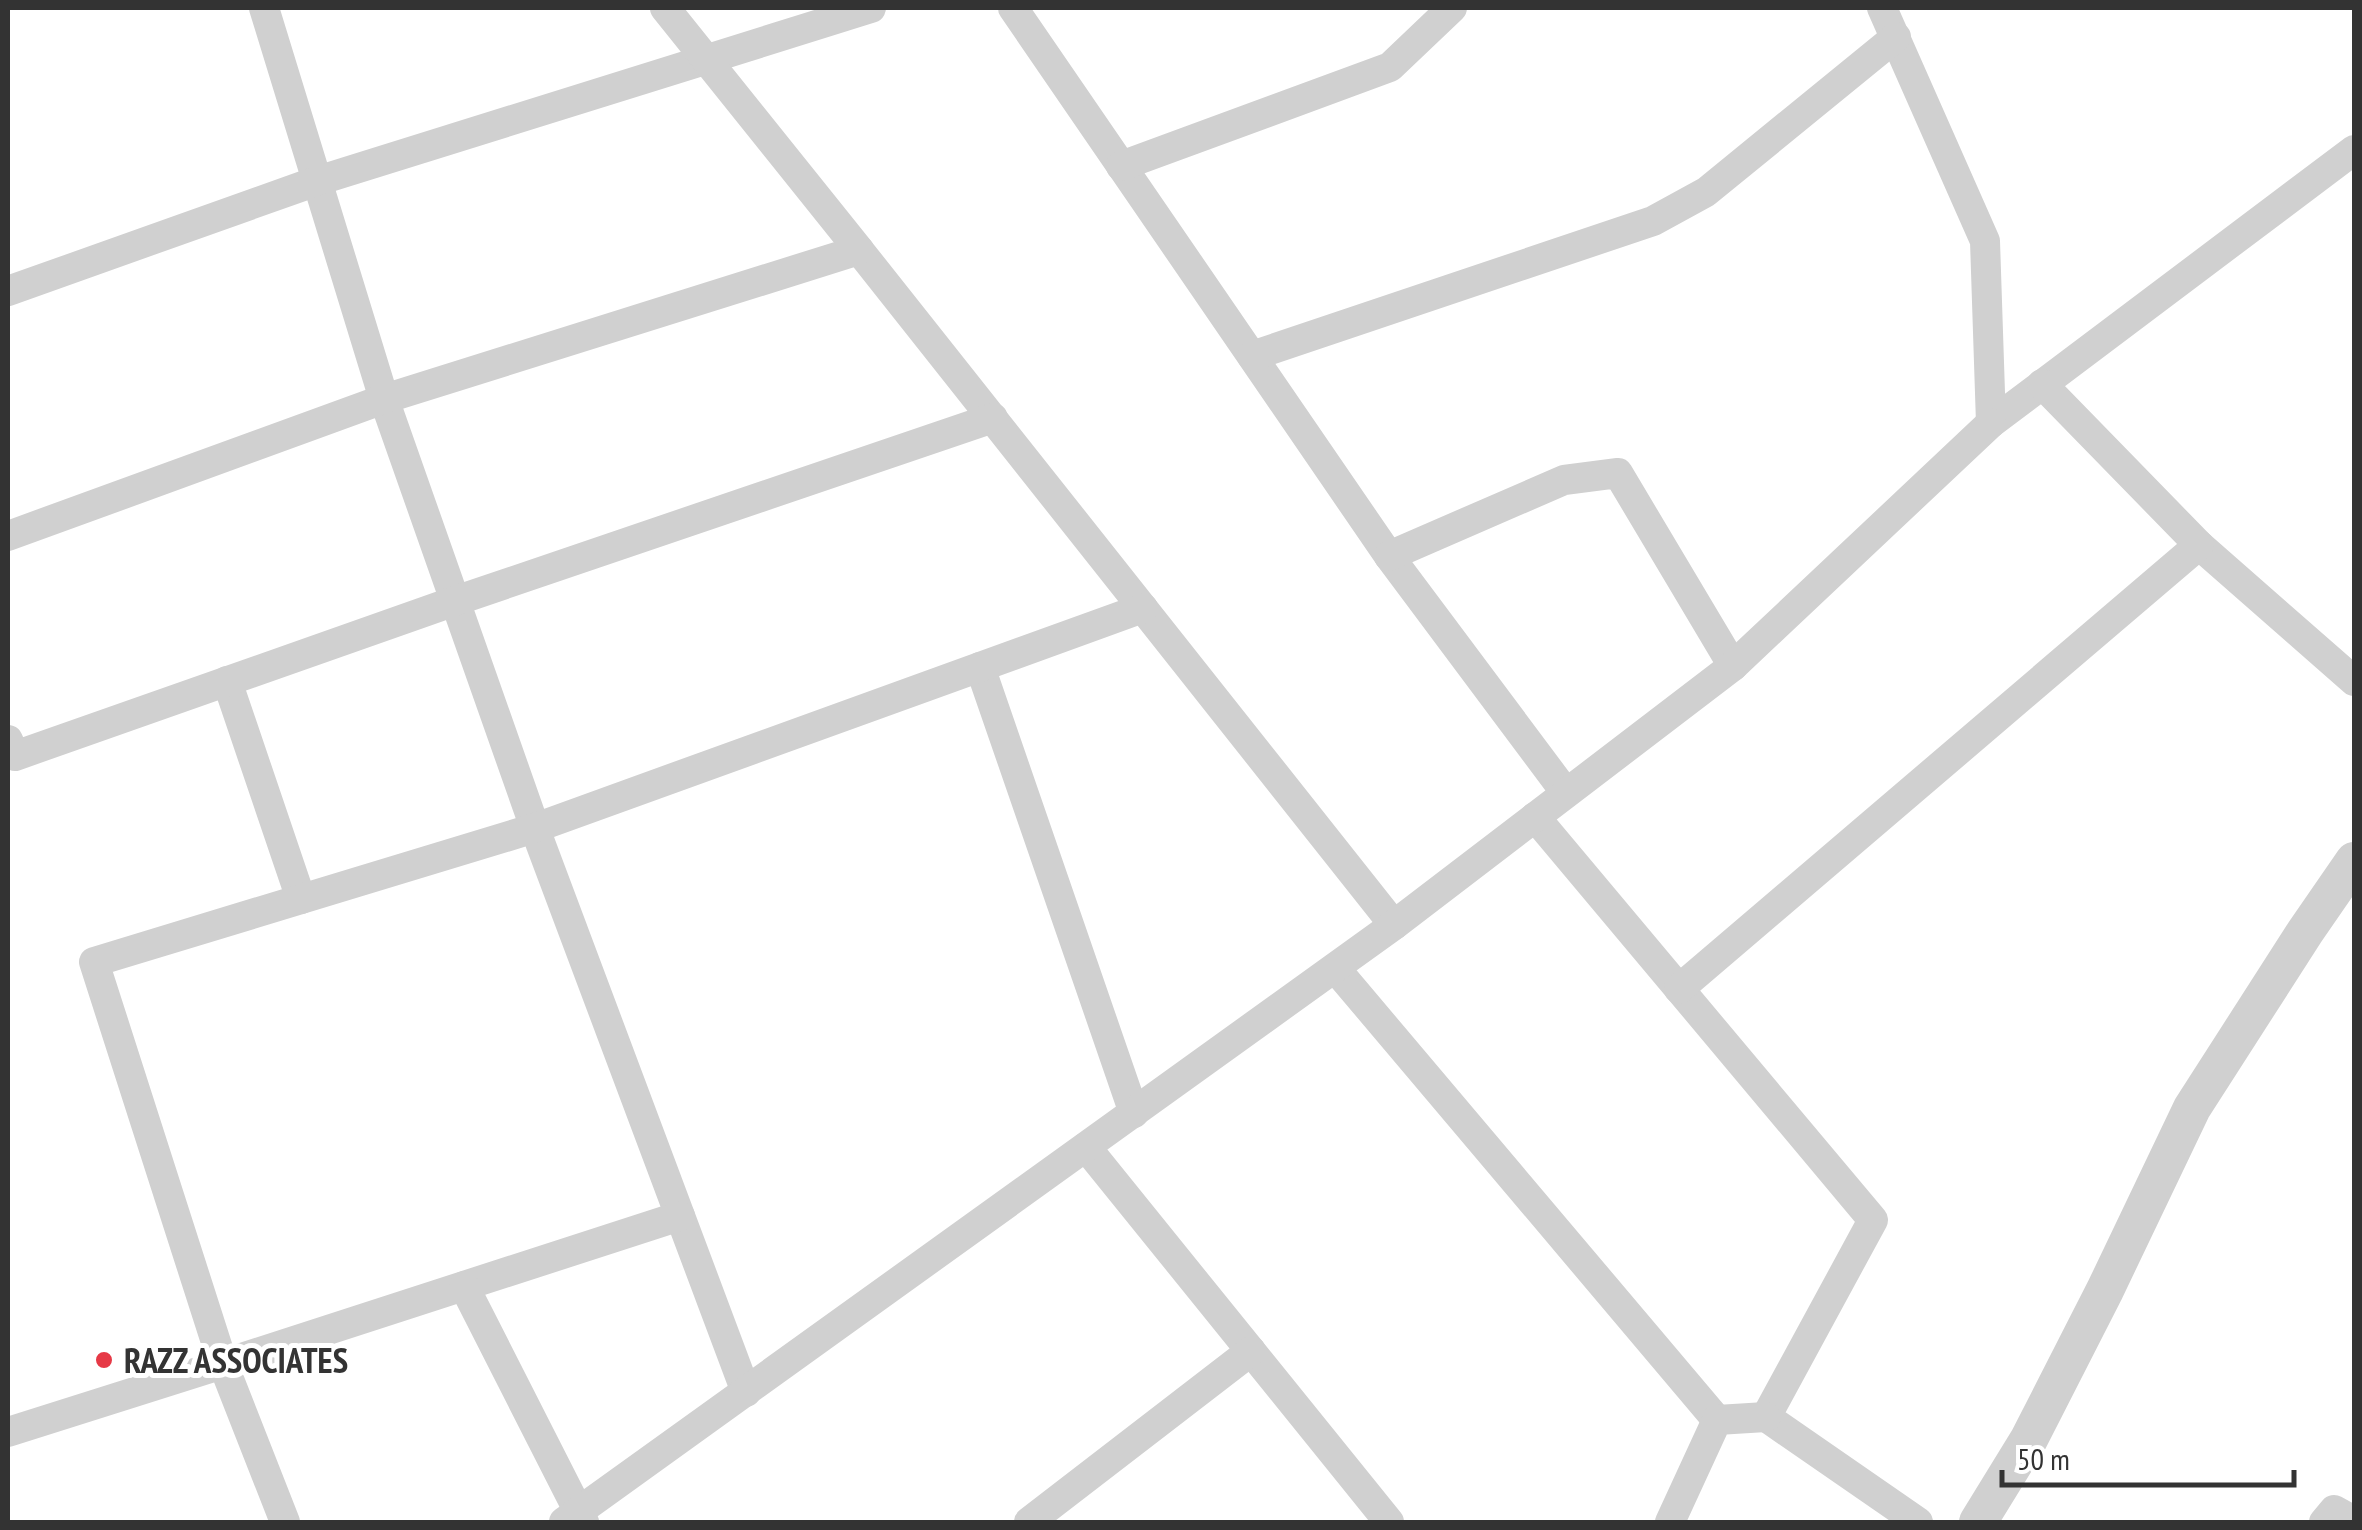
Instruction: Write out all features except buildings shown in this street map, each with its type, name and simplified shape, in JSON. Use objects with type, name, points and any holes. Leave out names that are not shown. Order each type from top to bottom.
[{"type":"street","points":[[264,8],[384,399],[535,828],[746,1392]]},
{"type":"street","points":[[664,8],[1394,925]]},
{"type":"street","points":[[8,291],[317,180],[871,8]]},
{"type":"street","points":[[1013,8],[1389,556],[1566,793]]},
{"type":"street","points":[[1121,166],[1390,67],[1452,8]]},
{"type":"street","points":[[1882,8],[1986,241],[1991,424]]},
{"type":"street","points":[[1252,356],[1653,220],[1706,192],[1896,37]]},
{"type":"street","points":[[464,1286],[575,1519],[1394,925],[1733,666],[1991,424],[2354,150]]},
{"type":"street","points":[[8,536],[384,399],[859,250]]},
{"type":"street","points":[[2042,384],[2199,545],[2354,681]]},
{"type":"street","points":[[8,740],[15,756],[992,418]]},
{"type":"street","points":[[1389,556],[1564,480],[1618,473],[1733,666]]},
{"type":"street","points":[[1678,989],[2199,545]]},
{"type":"street","points":[[285,1522],[223,1364],[94,962],[535,828],[1142,608]]},
{"type":"street","points":[[980,667],[1134,1113]]},
{"type":"street","points":[[227,681],[300,900]]},
{"type":"street","points":[[1535,818],[1873,1220],[1766,1417]]},
{"type":"street","points":[[1978,1522],[2029,1439],[2192,1108],[2354,862]]},
{"type":"street","points":[[1335,968],[1717,1420]]},
{"type":"street","points":[[1086,1146],[1389,1522]]},
{"type":"street","points":[[8,1432],[680,1216]]},
{"type":"street","points":[[1030,1522],[1251,1351]]},
{"type":"street","points":[[1717,1420],[1766,1417],[1918,1522]]},
{"type":"street","points":[[1670,1522],[1717,1420]]},
{"type":"street","points":[[2324,1522],[2334,1510],[2354,1521]]},
{"type":"place","name":"RAZZ ASSOCIATES","points":[[104,1360]]}]
